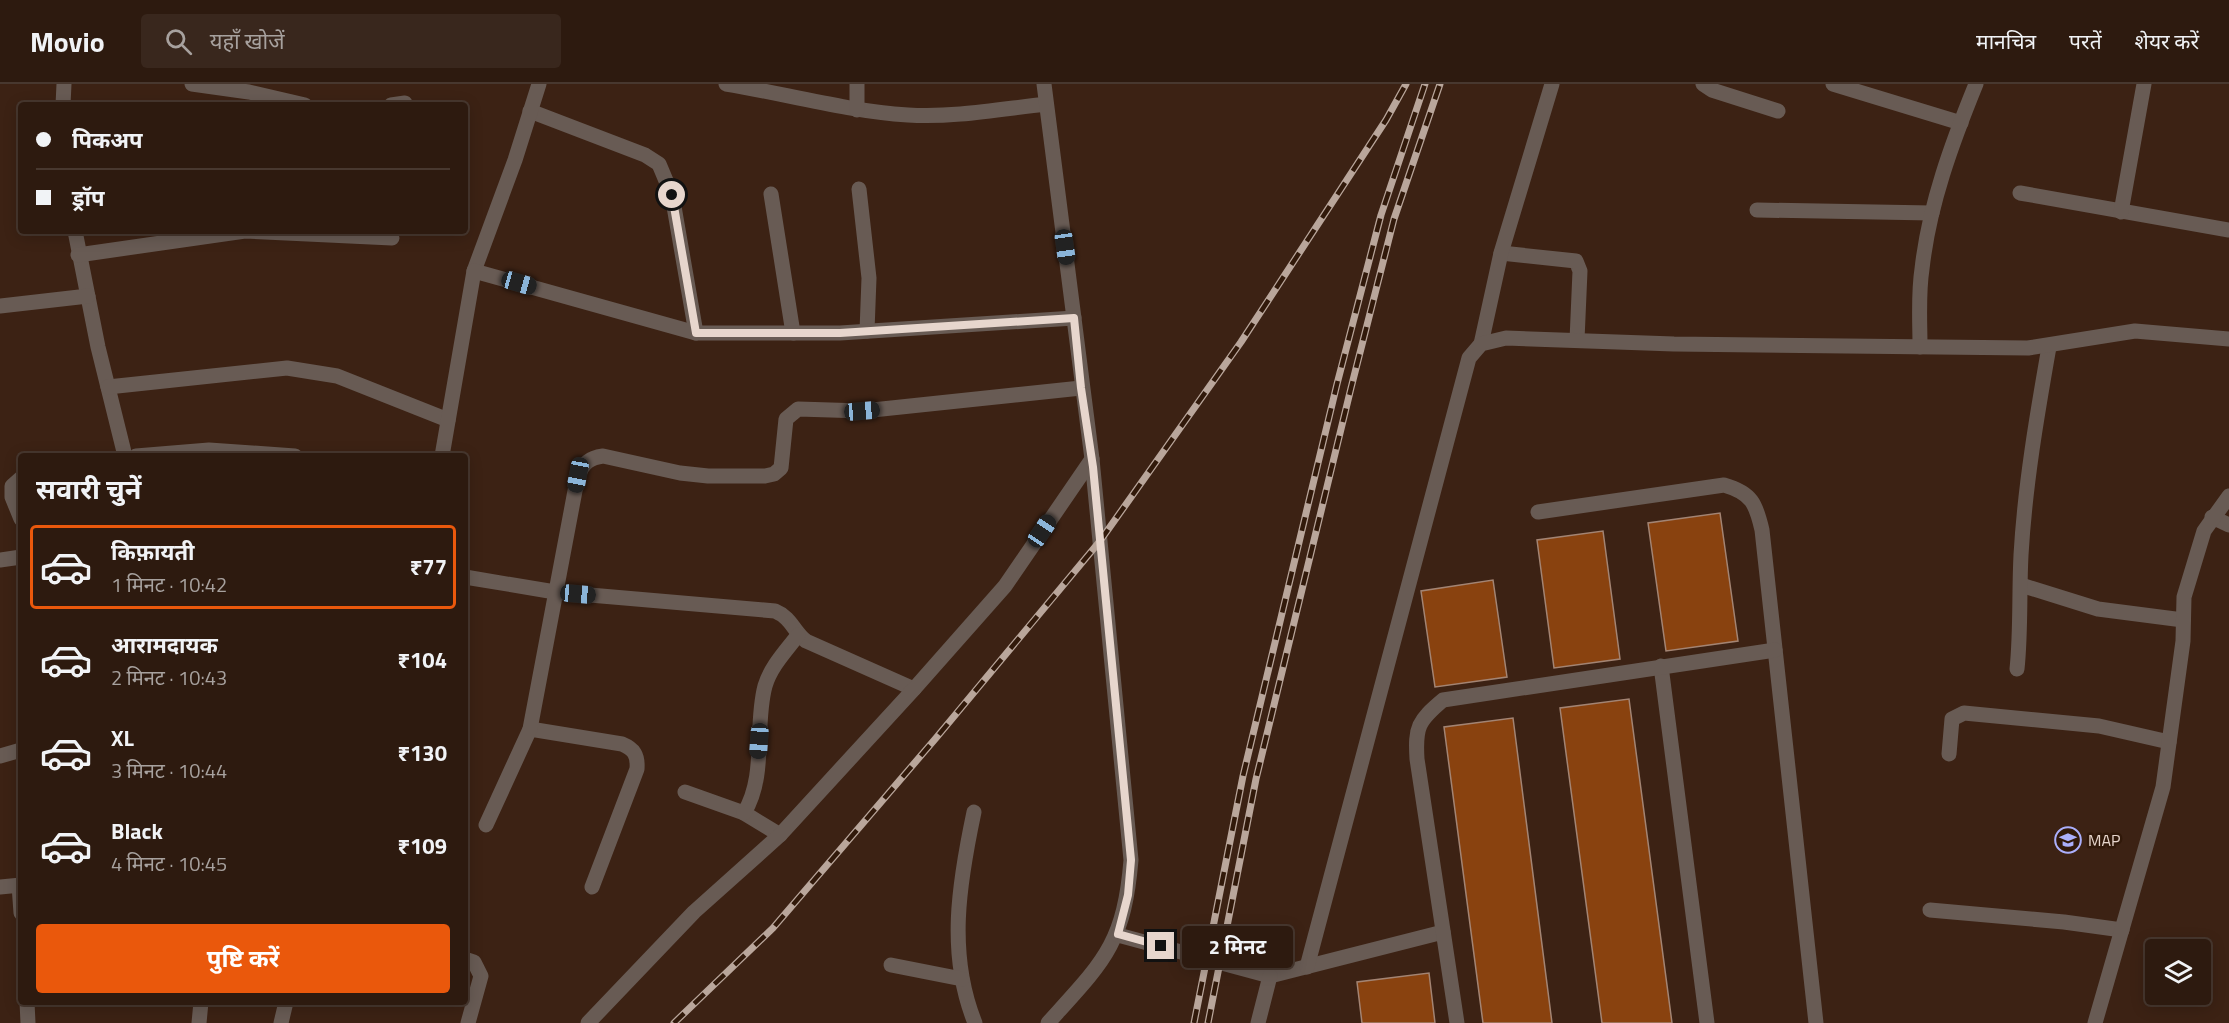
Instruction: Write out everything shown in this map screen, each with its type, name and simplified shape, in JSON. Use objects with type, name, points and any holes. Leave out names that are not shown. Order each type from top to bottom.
[{"type":"street","points":[[63,102],[64,84]]},
{"type":"street","points":[[192,84],[250,88],[295,102]]},
{"type":"street","points":[[442,453],[474,271],[539,84]]},
{"type":"street","points":[[726,84],[857,110],[933,116],[1046,104]]},
{"type":"street","points":[[857,84],[857,110]]},
{"type":"street","points":[[1044,84],[1081,388],[1092,459],[1131,860],[1128,895],[1118,934],[1102,964],[1048,1023]]},
{"type":"street","points":[[1307,967],[1469,358],[1481,344],[1501,254],[1552,84]]},
{"type":"street","points":[[1703,84],[1712,90],[1778,111]]},
{"type":"street","points":[[1833,84],[1961,123]]},
{"type":"street","points":[[1920,347],[1921,270],[1932,213],[1976,84]]},
{"type":"street","points":[[2121,212],[2144,84]]},
{"type":"street","points":[[530,111],[645,155],[659,164],[672,195],[696,333]]},
{"type":"street","points":[[859,189],[869,278],[867,331]]},
{"type":"street","points":[[2020,193],[2229,230]]},
{"type":"street","points":[[771,194],[793,333]]},
{"type":"street","points":[[1757,210],[1932,213]]},
{"type":"street","points":[[75,234],[78,255],[124,453]]},
{"type":"street","points":[[78,255],[224,234]]},
{"type":"street","points":[[308,234],[392,238]]},
{"type":"street","points":[[1501,254],[1576,261],[1580,271],[1577,340]]},
{"type":"street","points":[[474,271],[696,333],[867,331],[1074,318]]},
{"type":"street","points":[[0,306],[88,296]]},
{"type":"street","points":[[1481,344],[1506,338],[1674,344],[2049,347],[2135,331],[2229,339]]},
{"type":"street","points":[[2017,669],[2032,443],[2049,347]]},
{"type":"street","points":[[108,387],[287,368],[337,376],[448,420]]},
{"type":"street","points":[[486,825],[530,729],[578,475],[583,465],[593,458],[603,456],[699,476],[765,476],[774,474],[781,468],[786,419],[798,409],[862,411],[1081,388]]},
{"type":"street","points":[[167,453],[209,450],[252,453]]},
{"type":"street","points":[[588,1023],[694,912],[780,835],[914,689],[1005,586],[1092,459]]},
{"type":"street","points":[[18,481],[12,486],[12,497],[18,512]]},
{"type":"street","points":[[1538,512],[1724,485],[1741,490],[1756,506],[1762,530],[1816,1023]]},
{"type":"street","points":[[2095,1023],[2163,787],[2183,641],[2182,608],[2192,566],[2212,517],[2229,496]]},
{"type":"street","points":[[2212,517],[2229,525]]},
{"type":"street","points":[[0,560],[18,557]]},
{"type":"street","points":[[468,578],[555,592],[769,610],[785,615],[798,635],[806,642],[914,689]]},
{"type":"street","points":[[2021,585],[2098,609],[2183,620]]},
{"type":"street","points":[[744,813],[755,788],[762,699],[766,684],[770,672],[798,635]]},
{"type":"street","points":[[1457,1023],[1417,759],[1416,732],[1429,712],[1443,700],[1775,650]]},
{"type":"street","points":[[1661,666],[1707,1023]]},
{"type":"street","points":[[1949,754],[1952,719],[1964,713],[2099,726],[2169,742]]},
{"type":"street","points":[[530,729],[622,744],[632,748],[638,758],[637,769],[592,888]]},
{"type":"street","points":[[0,756],[18,751]]},
{"type":"street","points":[[685,792],[744,813],[780,835]]},
{"type":"street","points":[[974,812],[962,870],[957,912],[962,979],[966,1002],[975,1023]]},
{"type":"street","points":[[0,887],[18,885]]},
{"type":"street","points":[[1930,910],[2064,922],[2122,930]]},
{"type":"street","points":[[1118,934],[1270,976],[1443,932]]},
{"type":"street","points":[[468,960],[474,962],[481,976],[468,1023]]},
{"type":"street","points":[[891,965],[962,979]]},
{"type":"street","points":[[1258,1023],[1270,976]]},
{"type":"street","points":[[27,1005],[28,1023]]},
{"type":"street","points":[[199,1023],[201,1005]]},
{"type":"street","points":[[281,1023],[284,1005]]},
{"type":"building","points":[[1720,513],[1738,641],[1666,651],[1648,523]]},
{"type":"building","points":[[1603,531],[1620,659],[1554,668],[1537,540]]},
{"type":"building","points":[[1493,580],[1507,677],[1435,687],[1421,591]]},
{"type":"building","points":[[1629,699],[1672,1023],[1602,1023],[1560,708]]},
{"type":"building","points":[[1513,718],[1552,1023],[1483,1023],[1444,727]]},
{"type":"building","points":[[1429,973],[1435,1023],[1362,1023],[1357,982]]},
{"type":"railway","points":[[674,1023],[773,928],[936,738],[1100,541],[1241,342],[1386,120],[1406,84]]},
{"type":"railway","points":[[1194,1023],[1243,776],[1337,384],[1381,215],[1425,84]]},
{"type":"railway","points":[[1208,1023],[1256,779],[1351,388],[1394,219],[1440,84]]},
{"type":"place","name":"MAP","points":[[2068,840]]},
{"type":"route","points":[[672,195],[696,333],[840,333],[1074,318],[1081,388],[1093,467],[1131,860],[1128,895],[1118,934],[1161,946]]}]
